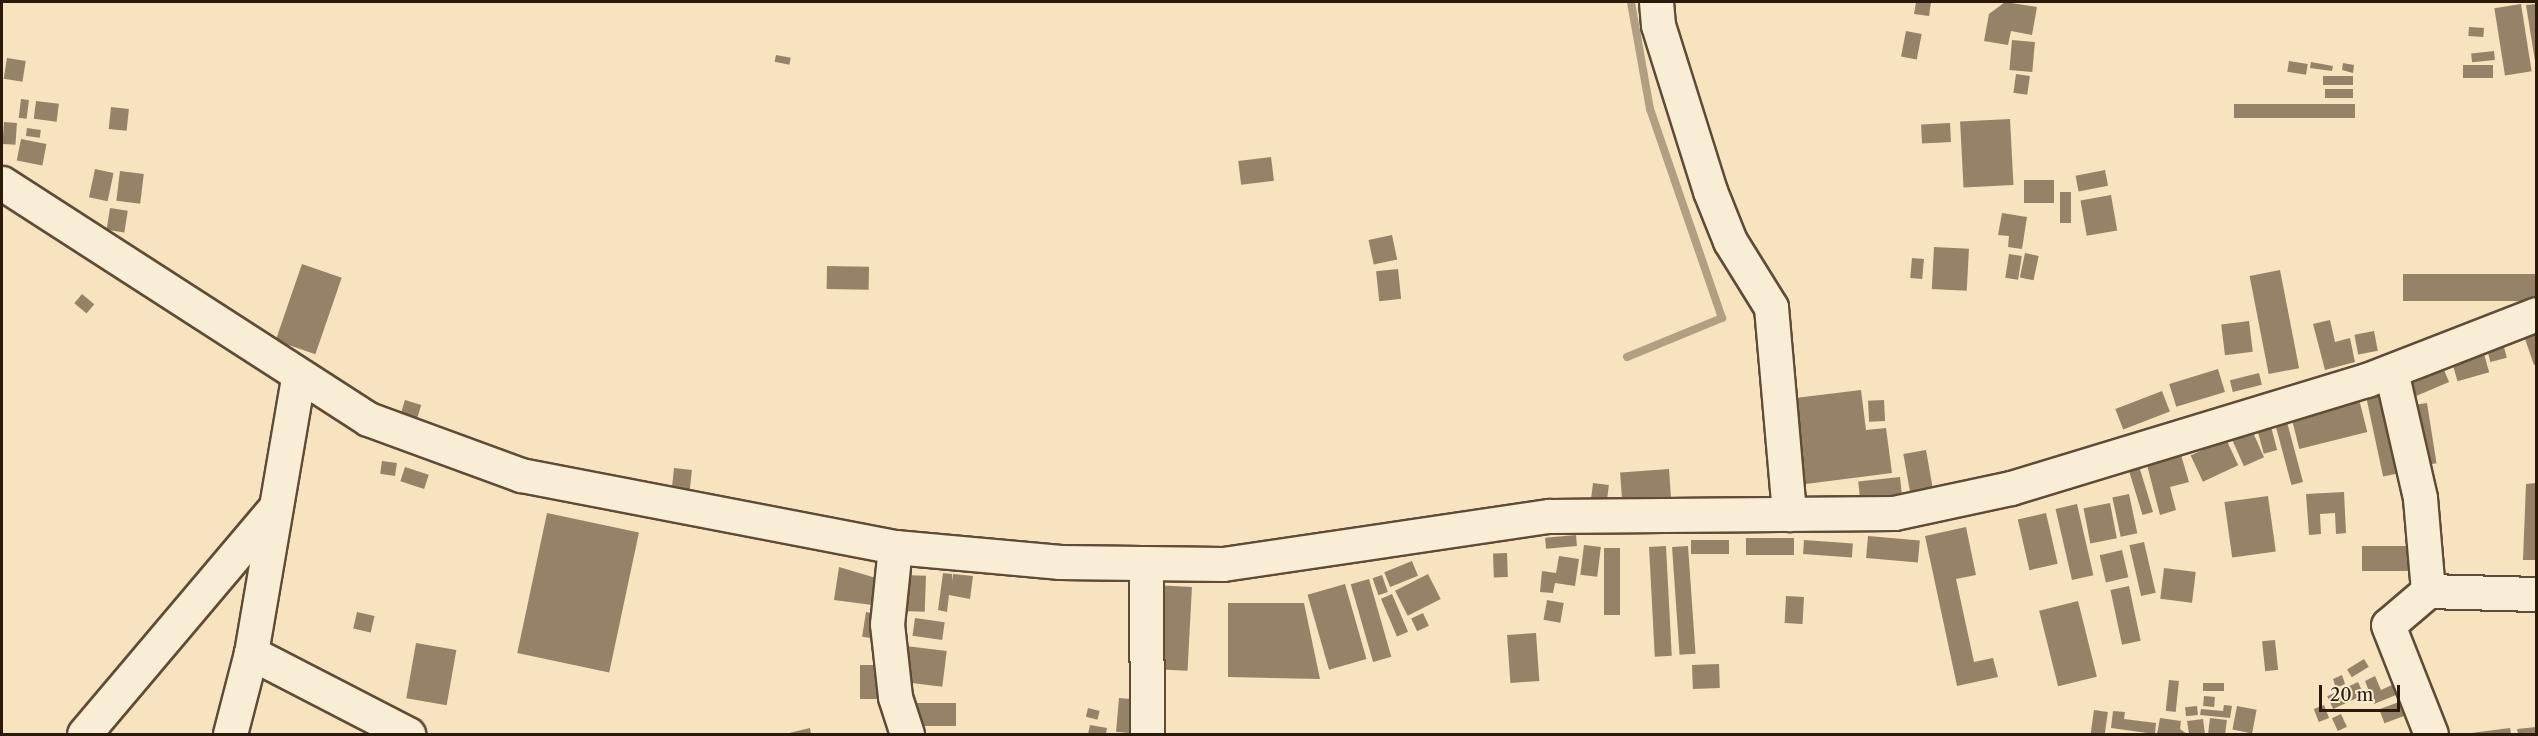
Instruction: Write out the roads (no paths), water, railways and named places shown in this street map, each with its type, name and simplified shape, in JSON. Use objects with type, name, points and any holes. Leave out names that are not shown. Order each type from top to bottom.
[{"type":"street","points":[[1656,2],[1658,26],[1710,191],[1730,241],[1771,307],[1789,514]]},
{"type":"street","points":[[2,183],[368,419],[521,475],[895,547],[1060,562],[1223,564],[1549,516],[1894,513],[2011,488],[2391,371],[2536,314]]},
{"type":"street","points":[[2391,371],[2420,498],[2428,591]]},
{"type":"street","points":[[230,735],[250,653],[298,376]]},
{"type":"street","points":[[84,735],[276,507]]},
{"type":"street","points":[[895,547],[887,624],[896,697],[907,735]]},
{"type":"street","points":[[1146,563],[1147,735]]},
{"type":"street","points":[[2431,735],[2388,625],[2428,591],[2536,594]]},
{"type":"street","points":[[250,653],[408,735]]},
{"type":"waterway","points":[[1627,357],[1722,318],[1650,109],[1631,2]]}]
